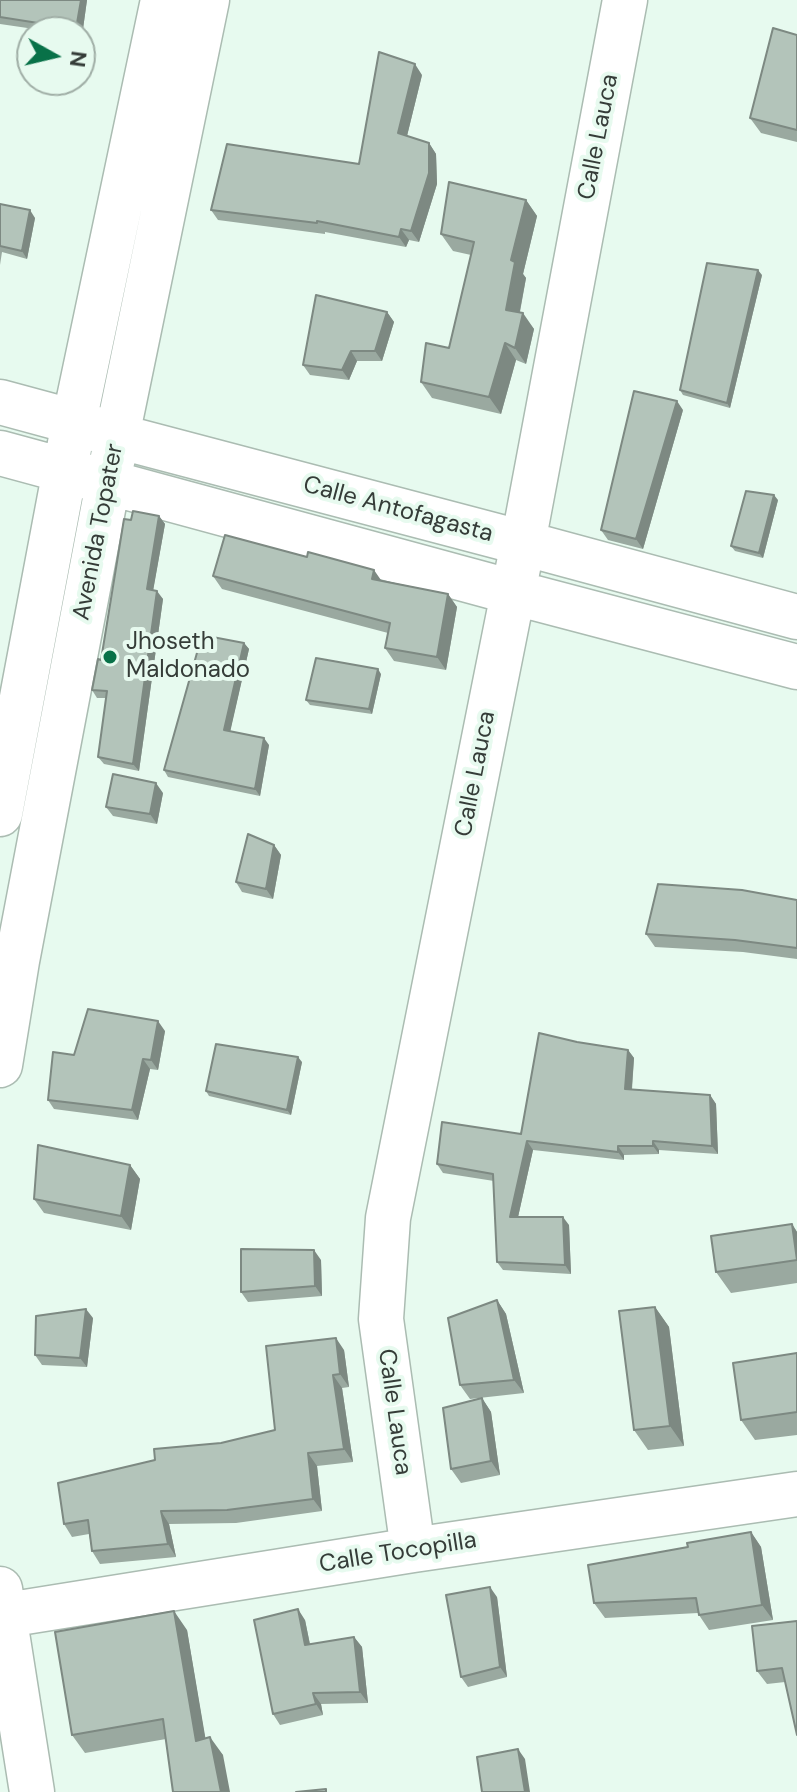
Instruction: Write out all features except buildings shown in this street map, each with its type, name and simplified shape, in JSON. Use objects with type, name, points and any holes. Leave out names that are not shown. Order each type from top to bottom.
[{"type":"street","name":"Avenida Topater","points":[[0,814],[64,471],[163,0]]},
{"type":"street","name":"Avenida Topater","points":[[0,1065],[9,959],[207,0]]},
{"type":"street","name":"Calle Lauca","points":[[413,1550],[381,1319],[388,1218],[523,543],[625,0]]},
{"type":"street","name":"Calle Antofagasta","points":[[0,402],[797,617]]},
{"type":"street","name":"Calle Antofagasta","points":[[0,453],[797,667]]},
{"type":"street","name":"Calle Tocopilla","points":[[1,1606],[797,1494]]},
{"type":"street","points":[[1,1606],[32,1792]]},
{"type":"place","name":"Jhoseth Maldonado","points":[[110,657]]}]
